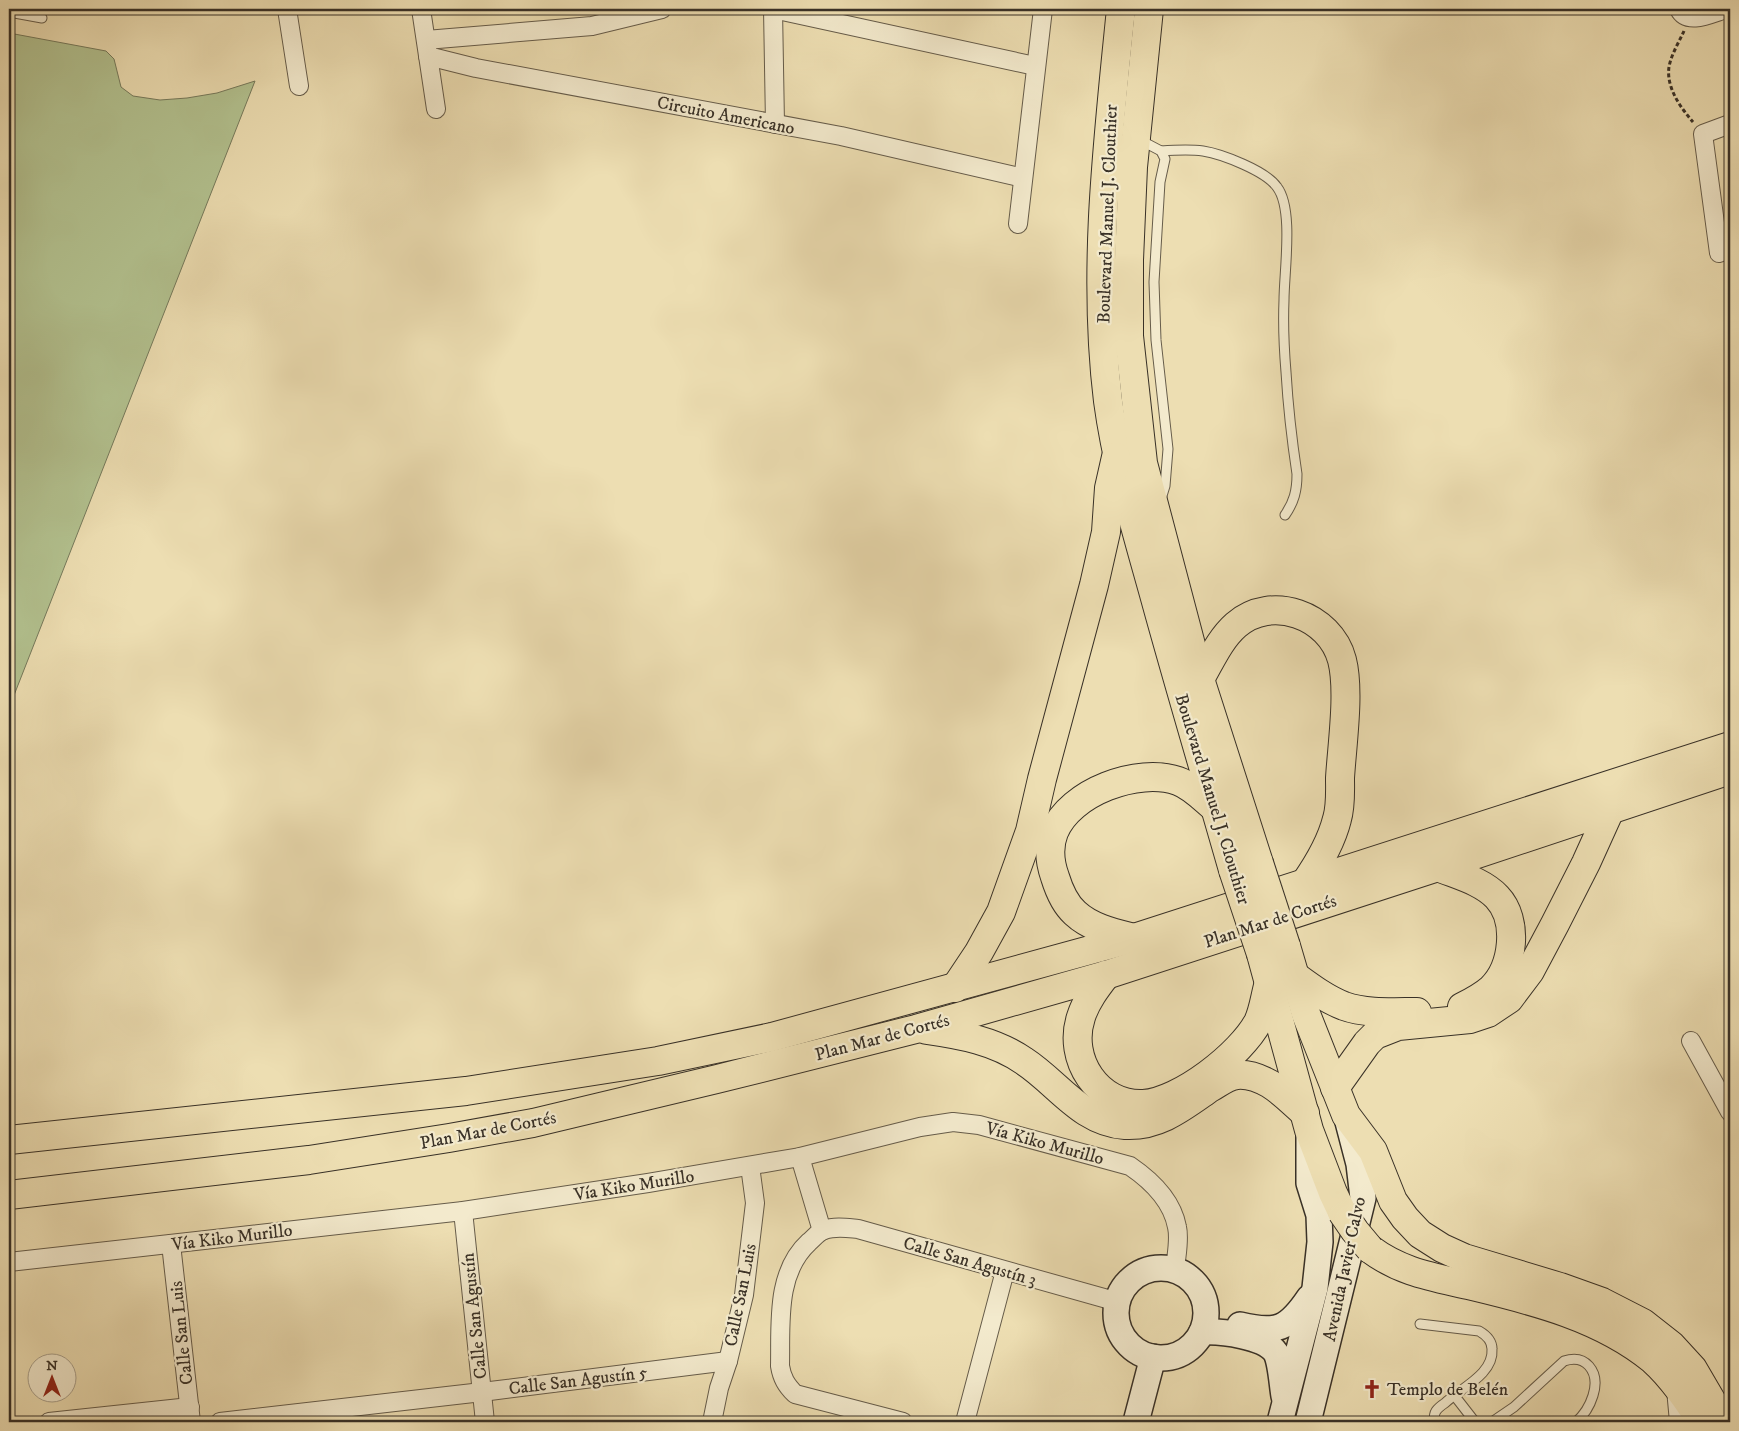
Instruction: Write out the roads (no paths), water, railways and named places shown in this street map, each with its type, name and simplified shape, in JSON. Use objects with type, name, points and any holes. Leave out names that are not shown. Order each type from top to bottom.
[{"type":"main road","name":"Boulevard Manuel J. Clouthier","points":[[1121,9],[1110,118],[1102,253],[1102,326],[1108,400],[1116,456],[1192,733],[1233,870],[1261,954],[1268,986],[1307,1121],[1333,1193],[1342,1212],[1355,1231],[1370,1249],[1386,1261],[1410,1271],[1507,1294],[1586,1320],[1624,1339],[1654,1361],[1676,1386],[1702,1422]]},
{"type":"main road","name":"Boulevard Manuel J. Clouthier","points":[[1149,9],[1133,167],[1129,260],[1129,336],[1143,463],[1200,679],[1306,1014],[1335,1088],[1346,1115],[1373,1150],[1393,1201],[1420,1234],[1442,1248],[1464,1258],[1560,1287],[1602,1302],[1643,1324],[1671,1346],[1693,1369],[1724,1422]]},
{"type":"main road","points":[[955,988],[979,952],[1001,912],[1030,831],[1094,585],[1106,532],[1109,488],[1116,456]]},
{"type":"main road","points":[[1200,679],[1225,637],[1246,618],[1266,610],[1296,613],[1307,617],[1323,629],[1337,648],[1342,660],[1345,699],[1338,818],[1324,856],[1305,883]]},
{"type":"main road","name":"Plan Mar de Cortés","points":[[9,1140],[466,1091],[658,1061],[772,1037],[1134,938],[1730,746]]},
{"type":"main road","name":"Plan Mar de Cortés","points":[[9,1195],[309,1160],[533,1123],[916,1029],[1106,974],[1730,770]]},
{"type":"main road","points":[[1134,938],[1099,928],[1075,914],[1059,892],[1051,865],[1050,848],[1053,833],[1061,820],[1081,801],[1107,787],[1134,778],[1156,776],[1179,781],[1215,808]]},
{"type":"main road","points":[[1335,1088],[1367,1043],[1375,1035],[1398,1026],[1470,1018],[1488,1013],[1509,999],[1535,963],[1586,864],[1610,810]]},
{"type":"main road","points":[[1295,976],[1318,993],[1345,1006],[1368,1010],[1443,1011],[1472,1002],[1492,988],[1504,971],[1508,960],[1510,930],[1506,911],[1496,896],[1483,886],[1438,867]]},
{"type":"main road","points":[[1106,974],[1092,994],[1081,1018],[1077,1039],[1080,1059],[1090,1080],[1101,1090],[1114,1099],[1132,1104],[1157,1102],[1176,1094],[1212,1071],[1230,1056],[1248,1037],[1258,1021],[1268,986]]},
{"type":"main road","points":[[916,1029],[960,1034],[998,1047],[1024,1060],[1047,1078],[1066,1098],[1080,1108],[1108,1122],[1130,1125],[1154,1123],[1169,1116],[1223,1080],[1235,1075],[1244,1075],[1271,1085],[1307,1121]]},
{"type":"street","points":[[286,9],[299,86]]},
{"type":"street","points":[[421,9],[436,109]]},
{"type":"street","points":[[427,48],[592,26],[662,9]]},
{"type":"street","points":[[775,124],[773,9],[1036,66]]},
{"type":"street","points":[[1018,224],[1043,9]]},
{"type":"street","points":[[1684,13],[1701,17],[1726,9]]},
{"type":"street","name":"Circuito Americano","points":[[427,48],[476,68],[841,136],[1023,178]]},
{"type":"street","points":[[1722,242],[1703,134],[1730,124]]},
{"type":"street","points":[[1691,1041],[1730,1112]]},
{"type":"street","name":"Avenida Javier Calvo","points":[[1308,1422],[1363,1198],[1359,1164],[1346,1115]]},
{"type":"street","name":"Avenida Javier Calvo","points":[[1283,1413],[1316,1288],[1320,1242],[1319,1215],[1309,1183],[1307,1121]]},
{"type":"street","name":"Vía Kiko Murillo","points":[[9,1262],[463,1211],[648,1184],[800,1156],[920,1127],[953,1122],[979,1126],[1130,1166],[1146,1177],[1162,1193],[1173,1214],[1177,1228],[1175,1270]]},
{"type":"street","points":[[800,1156],[822,1231],[803,1248],[791,1266],[782,1295],[781,1375],[795,1394],[904,1422]]},
{"type":"street","name":"Calle San Luis","points":[[712,1422],[719,1388],[728,1361],[744,1295],[755,1203],[750,1166]]},
{"type":"street","name":"Calle San Agustín","points":[[463,1211],[485,1422]]},
{"type":"street","name":"Calle San Agustín 3","points":[[822,1231],[838,1228],[858,1229],[1005,1272],[1118,1302]]},
{"type":"street","name":"Calle San Luis","points":[[172,1244],[191,1414]]},
{"type":"street","points":[[1160,1268],[1175,1270],[1186,1275],[1202,1293],[1206,1305],[1204,1325],[1194,1344],[1182,1353],[1168,1357],[1154,1357],[1140,1352],[1128,1343],[1120,1331],[1117,1317],[1118,1302],[1123,1289],[1133,1278],[1146,1271],[1160,1268]]},
{"type":"street","points":[[965,1422],[1005,1272]]},
{"type":"street","points":[[1204,1325],[1274,1329],[1290,1322],[1316,1288]]},
{"type":"street","points":[[1204,1325],[1216,1331],[1254,1339],[1271,1348],[1276,1353],[1283,1413]]},
{"type":"street","points":[[1136,1422],[1154,1357]]},
{"type":"street","name":"Calle San Agustín 5","points":[[220,1422],[728,1361]]},
{"type":"street","points":[[1676,1386],[1679,1422]]},
{"type":"street","points":[[49,1422],[191,1414]]},
{"type":"lane","points":[[9,12],[42,18]]},
{"type":"lane","points":[[1136,138],[1161,151],[1189,150],[1216,154],[1250,168],[1267,178],[1277,186],[1284,198],[1287,235],[1284,301],[1286,371],[1297,474],[1297,488],[1293,504],[1285,515]]},
{"type":"lane","points":[[1156,513],[1165,486],[1168,449],[1156,340],[1154,282],[1160,182],[1164,159],[1161,151]]},
{"type":"lane","points":[[1420,1324],[1479,1331],[1486,1335],[1492,1344],[1489,1362],[1482,1373],[1436,1411],[1434,1422]]},
{"type":"lane","points":[[1492,1422],[1514,1407],[1564,1361],[1571,1359],[1587,1363],[1594,1372],[1595,1381],[1594,1393],[1581,1417],[1576,1422]]},
{"type":"lane","points":[[1454,1395],[1475,1422]]},
{"type":"place","name":"Templo de Belén","points":[[1372,1389]]}]
